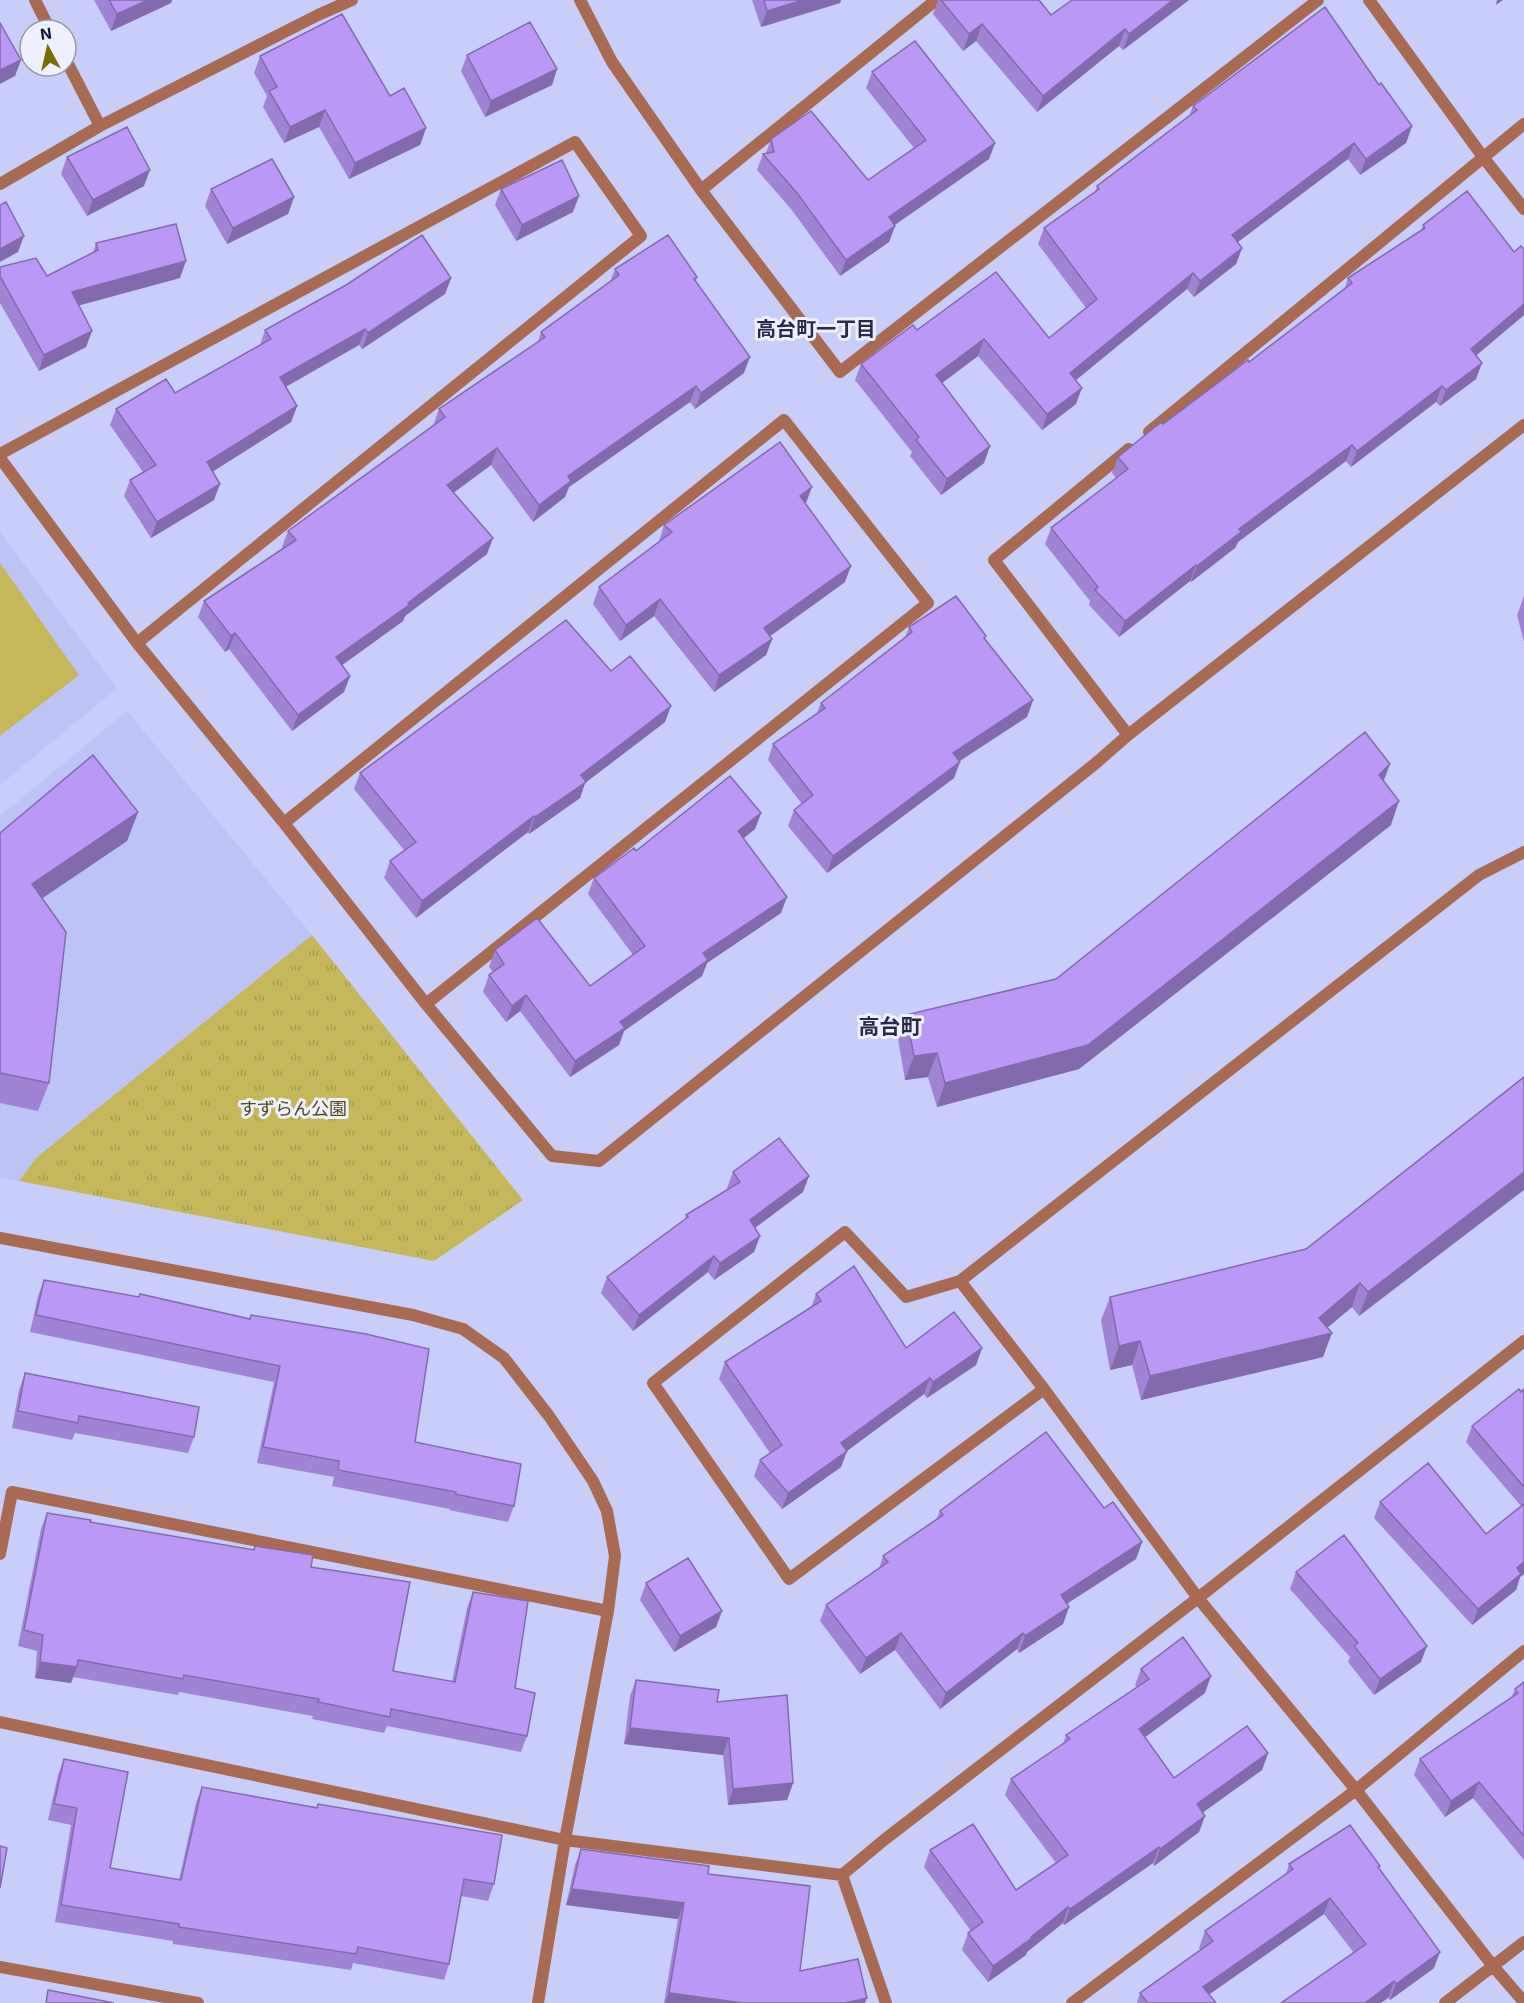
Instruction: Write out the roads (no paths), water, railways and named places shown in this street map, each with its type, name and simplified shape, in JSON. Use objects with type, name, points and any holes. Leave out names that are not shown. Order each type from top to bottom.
[{"type":"street","points":[[35,0],[44,18]]},
{"type":"street","points":[[0,184],[100,126],[352,0]]},
{"type":"street","points":[[580,0],[612,62],[701,190],[840,372],[1318,0]]},
{"type":"street","points":[[701,190],[936,0]]},
{"type":"street","points":[[1369,0],[1483,157],[1524,209]]},
{"type":"street","points":[[75,78],[100,126]]},
{"type":"street","points":[[1128,735],[994,560],[1524,124]]},
{"type":"street","points":[[137,643],[641,236],[575,142],[0,456],[137,643],[284,823],[426,1004],[552,1156],[599,1161],[1128,735],[1524,425]]},
{"type":"street","points":[[284,823],[784,420],[928,603],[426,1004]]},
{"type":"street","points":[[1044,1389],[789,1579],[653,1383],[845,1232],[906,1297],[960,1281],[1479,875],[1524,852]]},
{"type":"street","points":[[0,1238],[413,1315],[463,1329],[504,1358],[549,1416],[593,1481],[608,1511],[615,1556],[608,1611],[565,1840],[538,2003]]},
{"type":"street","points":[[960,1281],[1044,1389],[1198,1598],[1356,1790],[1493,1966],[1524,2002]]},
{"type":"street","points":[[0,1722],[565,1840],[842,1875],[1524,1341]]},
{"type":"street","points":[[0,1554],[12,1492],[608,1611]]},
{"type":"street","points":[[1072,2003],[1356,1790],[1524,1651]]},
{"type":"street","points":[[842,1875],[886,2003]]},
{"type":"street","points":[[1445,2003],[1524,1942]]},
{"type":"street","points":[[0,1967],[198,2003]]},
{"type":"district","name":"高台町一丁目","points":[[816,328]]},
{"type":"district","name":"高台町","points":[[890,1025]]},
{"type":"park label","name":"すずらん公園","points":[[293,1108]]}]
